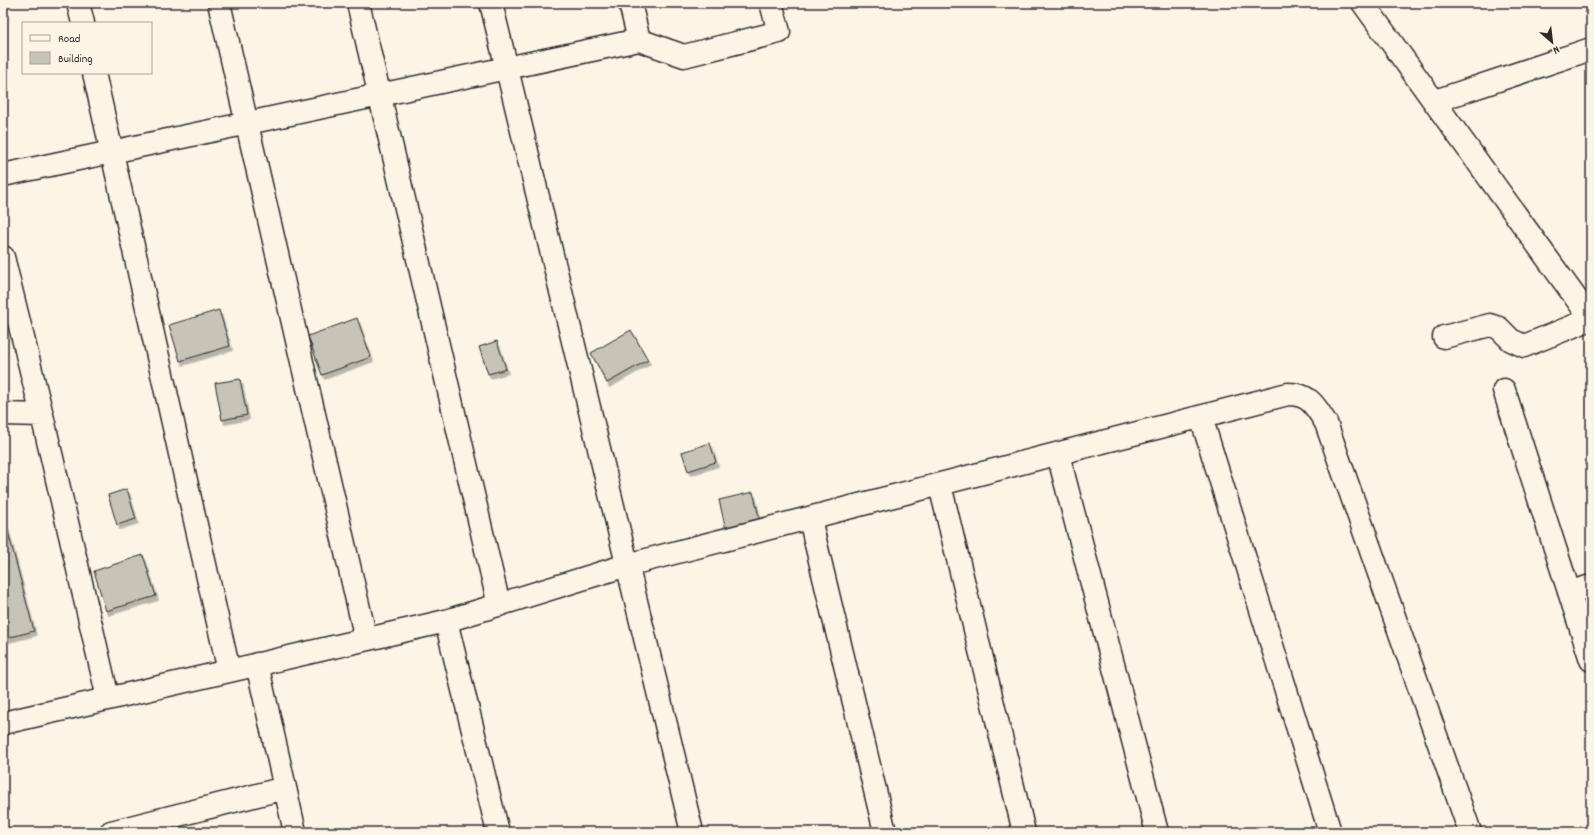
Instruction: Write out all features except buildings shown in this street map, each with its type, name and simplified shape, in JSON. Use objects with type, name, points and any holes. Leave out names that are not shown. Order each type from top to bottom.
[{"type":"street","points":[[78,3],[83,22]]},
{"type":"street","points":[[219,3],[366,639]]},
{"type":"street","points":[[358,3],[499,605]]},
{"type":"street","points":[[491,3],[692,832]]},
{"type":"street","points":[[630,3],[639,40]]},
{"type":"street","points":[[3,175],[639,40],[684,56],[779,32],[772,3]]},
{"type":"street","points":[[1363,3],[1589,314],[1524,346],[1511,340],[1499,328],[1490,325],[1444,336]]},
{"type":"street","points":[[1434,101],[1591,49]]},
{"type":"street","points":[[94,74],[228,671]]},
{"type":"street","points":[[3,257],[42,415],[108,698]]},
{"type":"street","points":[[1504,390],[1591,660]]},
{"type":"street","points":[[3,723],[446,621],[627,565],[1288,394],[1300,394],[1314,404],[1326,423],[1470,832]]},
{"type":"street","points":[[3,414],[42,415]]},
{"type":"street","points":[[1201,417],[1330,832]]},
{"type":"street","points":[[1058,454],[1157,832]]},
{"type":"street","points":[[940,485],[1024,832]]},
{"type":"street","points":[[810,518],[884,832]]},
{"type":"street","points":[[1570,592],[1591,586]]},
{"type":"street","points":[[446,621],[498,832]]},
{"type":"street","points":[[257,664],[294,832]]},
{"type":"street","points":[[111,832],[156,827],[285,788]]}]
